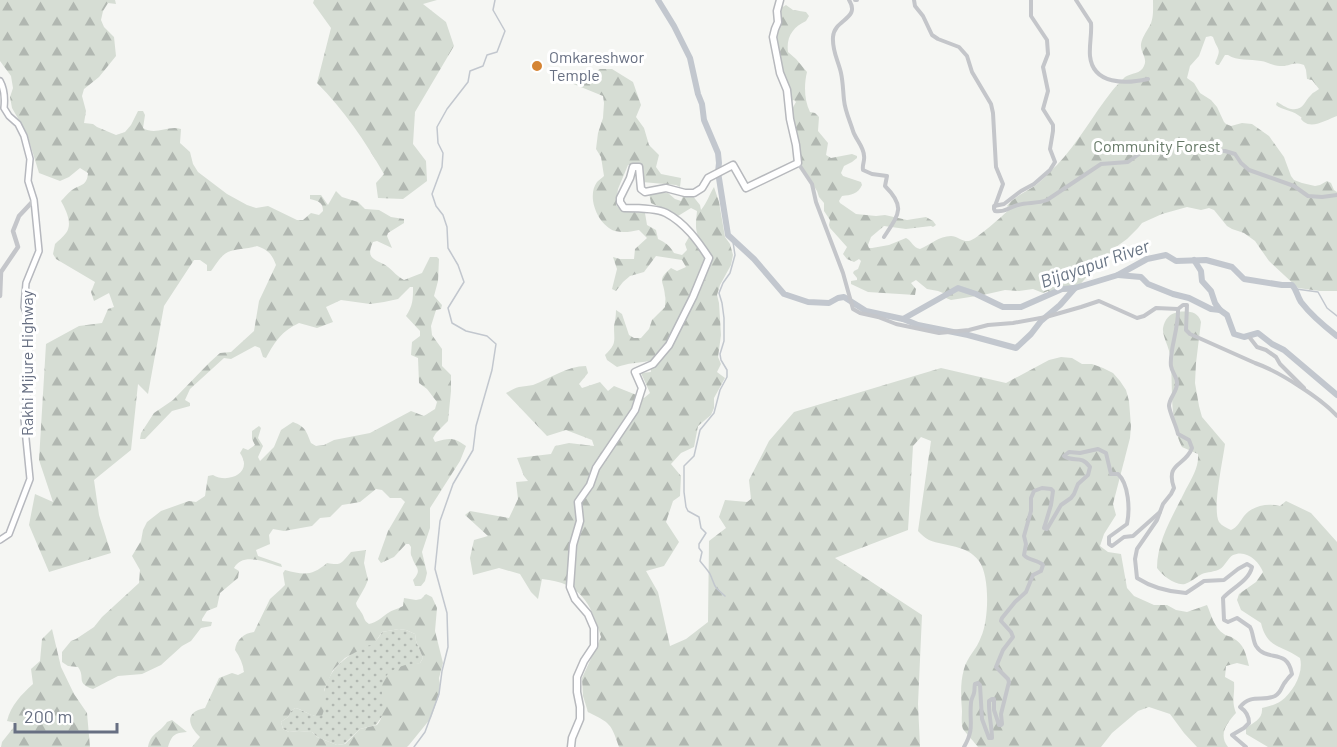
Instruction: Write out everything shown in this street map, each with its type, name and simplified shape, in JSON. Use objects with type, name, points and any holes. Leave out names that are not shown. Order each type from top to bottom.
[{"type":"main road","points":[[571,747],[572,738],[580,719],[577,677],[594,646],[594,628],[588,614],[575,599],[570,587],[573,545],[580,521],[578,502],[591,485],[596,468],[635,410],[642,388],[634,372],[653,364],[669,345],[709,258],[696,239],[665,212],[624,208],[620,198],[635,167],[639,167],[641,189],[645,192],[666,188],[694,193],[702,188],[708,177],[733,165],[746,188],[798,163],[790,118],[788,90],[780,73],[774,37],[780,0]]},
{"type":"main road","name":"Rakhi Mijure Highway","points":[[0,81],[5,99],[4,108],[18,124],[30,159],[28,181],[34,200],[39,251],[26,283],[24,307],[30,322],[28,389],[24,419],[30,479],[9,534],[0,540]]},
{"type":"street","points":[[849,0],[852,12],[834,32],[834,54],[841,72],[845,107],[854,135],[864,155],[863,170],[887,176],[885,186],[897,199],[895,221],[884,237]]},
{"type":"street","points":[[914,0],[915,6],[923,16],[932,35],[959,47],[967,56],[972,72],[990,104],[993,113],[996,167],[1003,184],[994,206],[995,211],[1002,212],[1016,205],[1047,200],[1101,164],[1128,162],[1150,146],[1164,149],[1178,146],[1195,150],[1225,151],[1235,154],[1249,170],[1294,186],[1308,196],[1337,195]]},
{"type":"street","points":[[994,206],[1006,203],[1034,184],[1050,170],[1055,162],[1050,149],[1053,125],[1043,109],[1048,91],[1043,67],[1048,54],[1047,40],[1032,19],[1031,0]]},
{"type":"street","points":[[1076,0],[1091,23],[1090,58],[1095,70],[1111,81],[1148,79]]},
{"type":"street","points":[[798,163],[812,184],[816,202],[843,273],[853,309],[860,313],[896,324],[939,333],[1046,317],[1099,301],[1137,318],[1156,308],[1178,309],[1187,305],[1186,330],[1190,334],[1266,367],[1309,393]]},
{"type":"street","points":[[0,296],[1,272],[18,247],[13,231],[19,216],[34,200]]},
{"type":"street","points":[[1178,309],[1171,368],[1178,386],[1170,399],[1169,408],[1178,434],[1189,440],[1192,448],[1190,455],[1171,473],[1174,488],[1163,504],[1157,520],[1137,549],[1135,559],[1137,578],[1171,592],[1186,593],[1204,581],[1224,580],[1247,564],[1252,567],[1251,572],[1223,598],[1224,620],[1228,622],[1237,618],[1250,627],[1255,645],[1262,652],[1281,656],[1286,660],[1292,674],[1283,682],[1278,695],[1270,698],[1258,697],[1244,702],[1240,707],[1246,711],[1249,723],[1232,735],[1246,747]]},
{"type":"street","points":[[1250,338],[1257,347],[1276,357],[1309,393],[1337,416]]},
{"type":"street","points":[[964,747],[972,728],[971,701],[975,684],[980,685],[982,719],[989,738],[992,738],[989,701],[992,699],[994,699],[994,710],[999,725],[1002,724],[1001,714],[1009,682],[996,667],[1003,650],[1013,637],[1001,621],[1015,602],[1026,592],[1033,575],[1041,572],[1043,568],[1040,562],[1027,559],[1024,555],[1026,544],[1024,536],[1034,491],[1047,488],[1053,491],[1044,528],[1047,530],[1061,505],[1074,494],[1078,484],[1090,471],[1086,461],[1068,459],[1064,456],[1069,452],[1080,453],[1098,449],[1106,453],[1111,474],[1118,474],[1123,479],[1129,508],[1127,524],[1109,537],[1109,544],[1112,546],[1124,537],[1133,536],[1161,512]]},
{"type":"green space","points":[[0,0],[115,0],[116,4],[108,3],[101,20],[104,27],[114,37],[116,56],[99,77],[84,89],[82,96],[86,111],[84,123],[93,124],[116,135],[125,132],[138,111],[143,111],[145,115],[143,128],[152,131],[181,129],[180,143],[190,152],[198,172],[227,194],[247,205],[256,208],[268,206],[297,220],[303,220],[311,213],[319,215],[323,211],[321,204],[310,199],[310,195],[321,195],[328,205],[336,191],[342,197],[358,202],[365,209],[379,210],[391,217],[404,219],[404,223],[388,233],[392,248],[377,241],[373,242],[370,253],[373,259],[404,280],[422,273],[430,257],[439,259],[438,281],[434,296],[442,305],[441,309],[436,310],[431,326],[432,335],[442,349],[442,366],[451,375],[451,391],[448,421],[433,438],[435,442],[451,439],[466,446],[460,461],[430,508],[430,528],[422,552],[427,573],[421,586],[415,586],[413,580],[418,571],[409,544],[406,544],[394,557],[381,563],[378,559],[388,531],[405,502],[401,498],[390,498],[382,490],[376,489],[360,502],[342,505],[330,517],[320,518],[312,526],[284,531],[273,529],[269,535],[270,544],[256,550],[258,556],[281,564],[282,567],[249,559],[238,563],[234,568],[239,571],[238,578],[220,593],[217,607],[207,611],[202,619],[202,621],[212,622],[211,626],[201,628],[191,641],[161,665],[142,674],[118,676],[93,689],[84,685],[78,667],[68,666],[62,662],[62,652],[71,641],[94,627],[139,583],[140,570],[132,556],[141,541],[147,522],[161,511],[189,501],[196,502],[205,496],[208,476],[226,478],[242,471],[244,466],[240,453],[243,448],[248,450],[255,445],[252,431],[259,426],[261,428],[258,438],[263,446],[258,457],[260,461],[274,447],[281,430],[293,422],[305,430],[311,443],[316,446],[324,445],[334,440],[370,433],[411,411],[424,416],[435,409],[437,402],[419,383],[418,358],[411,355],[412,342],[420,336],[420,331],[406,316],[413,299],[413,287],[410,287],[398,299],[370,304],[341,300],[326,307],[333,322],[317,328],[299,323],[280,337],[266,358],[263,357],[260,348],[255,346],[231,359],[224,358],[190,389],[185,400],[190,403],[190,406],[172,411],[145,439],[140,439],[141,433],[154,413],[173,400],[220,353],[231,352],[254,331],[259,301],[276,265],[269,253],[257,246],[228,252],[220,258],[211,271],[207,271],[207,265],[200,260],[194,260],[164,306],[148,394],[138,384],[131,450],[94,480],[99,515],[111,553],[49,572],[29,525],[35,494],[53,502],[39,460],[46,344],[79,326],[102,323],[108,309],[114,307],[109,293],[94,301],[91,292],[95,282],[56,259],[53,254],[55,244],[66,233],[69,225],[67,213],[61,201],[72,190],[85,183],[88,173],[80,168],[60,181],[39,173],[27,134],[12,108],[11,76],[0,61]]},
{"type":"green space","points":[[314,0],[437,0],[423,4],[446,22],[454,46],[415,112],[413,144],[426,161],[427,181],[403,199],[378,198],[376,183],[384,174],[354,126],[317,83],[331,28],[313,3]]},
{"type":"green space","name":"Community Forest","points":[[1153,0],[1337,0],[1337,116],[1316,124],[1308,124],[1295,113],[1276,105],[1277,102],[1289,108],[1299,108],[1319,89],[1312,80],[1307,79],[1304,65],[1277,66],[1225,55],[1217,65],[1215,63],[1218,50],[1211,36],[1206,37],[1199,56],[1190,66],[1187,78],[1217,107],[1226,124],[1231,126],[1242,123],[1252,124],[1269,136],[1284,157],[1294,180],[1315,186],[1327,181],[1331,183],[1337,192],[1337,291],[1298,288],[1269,261],[1255,241],[1244,233],[1227,226],[1214,210],[1187,207],[1142,223],[1077,288],[1070,292],[1051,295],[1048,291],[1043,293],[1033,289],[1005,290],[951,300],[943,293],[927,289],[916,280],[911,283],[916,289],[915,295],[868,292],[851,284],[851,281],[857,280],[853,273],[858,269],[861,261],[859,259],[854,262],[843,254],[847,247],[830,228],[830,220],[824,211],[824,203],[800,164],[791,111],[796,102],[790,99],[776,40],[781,8],[786,5],[793,10],[806,12],[809,16],[791,33],[788,52],[807,72],[805,87],[807,102],[810,112],[819,117],[818,131],[828,143],[826,155],[831,158],[852,154],[857,156],[844,166],[841,173],[843,176],[861,182],[862,185],[854,194],[842,196],[840,203],[856,214],[885,215],[907,220],[926,217],[933,221],[936,225],[933,227],[906,229],[884,226],[871,237],[868,245],[872,248],[889,245],[906,238],[920,249],[947,236],[966,241],[972,240],[1010,209],[1007,206],[1013,200],[1036,185],[1057,165],[1072,148],[1115,87],[1125,77],[1143,69],[1145,60],[1141,44],[1152,21]]},
{"type":"green space","points":[[600,69],[612,69],[633,82],[641,105],[636,117],[644,128],[649,145],[659,155],[656,167],[661,174],[681,178],[680,187],[642,182],[643,168],[639,163],[628,165],[618,189],[616,205],[622,211],[645,213],[647,225],[656,230],[658,239],[674,253],[682,255],[687,250],[685,244],[689,237],[694,243],[701,241],[696,230],[697,211],[691,208],[678,216],[675,215],[651,203],[649,193],[668,193],[681,201],[683,196],[692,195],[701,210],[714,187],[725,237],[733,255],[731,265],[717,295],[721,335],[718,357],[721,364],[717,372],[725,378],[714,398],[711,415],[698,426],[694,447],[681,453],[671,464],[681,476],[680,496],[673,501],[666,522],[679,542],[664,566],[646,571],[658,592],[670,646],[686,639],[708,622],[709,541],[726,528],[719,517],[725,500],[747,502],[751,499],[749,480],[769,441],[794,412],[941,368],[1006,383],[1049,360],[1061,357],[1072,358],[1082,364],[1092,364],[1113,373],[1126,390],[1129,401],[1130,438],[1113,504],[1116,515],[1104,534],[1100,546],[1108,552],[1121,554],[1127,588],[1134,596],[1154,605],[1167,605],[1187,612],[1207,605],[1218,628],[1225,635],[1237,640],[1246,653],[1249,666],[1237,663],[1226,666],[1225,677],[1234,682],[1233,701],[1236,713],[1224,733],[1228,747],[1197,747],[1170,714],[1149,707],[1138,711],[1112,733],[1101,747],[978,747],[962,727],[961,690],[965,665],[984,629],[987,587],[983,568],[974,556],[955,547],[929,540],[918,531],[931,441],[921,437],[913,446],[908,530],[835,558],[922,615],[918,704],[920,747],[619,747],[609,725],[588,712],[583,696],[582,678],[601,637],[588,604],[575,590],[555,581],[542,579],[538,599],[520,574],[499,568],[473,575],[470,558],[474,540],[488,536],[465,515],[470,511],[509,518],[518,499],[516,482],[528,481],[517,458],[551,454],[555,446],[569,443],[594,446],[592,440],[566,430],[547,436],[506,393],[519,387],[533,385],[566,370],[586,366],[588,373],[579,384],[582,388],[600,382],[608,391],[614,386],[644,398],[650,393],[641,373],[651,372],[649,361],[617,367],[607,360],[605,355],[614,342],[616,310],[622,314],[629,335],[641,338],[649,329],[652,320],[665,307],[662,278],[671,268],[677,271],[686,267],[682,260],[656,256],[644,272],[630,276],[616,291],[612,289],[617,269],[613,257],[634,259],[635,249],[647,238],[639,230],[621,232],[609,228],[599,217],[593,203],[594,188],[604,176],[601,157],[596,149],[603,118],[603,96],[571,83]]},
{"type":"green space","points":[[1178,312],[1189,312],[1200,318],[1195,383],[1199,406],[1202,417],[1225,444],[1217,496],[1219,522],[1231,530],[1252,509],[1266,505],[1280,506],[1286,501],[1311,513],[1337,542],[1337,747],[1268,747],[1246,734],[1246,728],[1259,718],[1262,708],[1279,702],[1290,693],[1299,676],[1301,664],[1300,658],[1271,642],[1261,623],[1241,610],[1237,600],[1239,594],[1256,582],[1263,572],[1255,560],[1243,554],[1233,555],[1220,569],[1202,574],[1185,584],[1173,582],[1157,568],[1163,537],[1195,472],[1198,459],[1198,454],[1182,447],[1173,413],[1170,355],[1163,328],[1168,317]]},
{"type":"green space","points":[[366,550],[364,563],[368,580],[356,603],[369,624],[403,606],[404,598],[416,600],[426,594],[432,597],[437,608],[435,631],[443,663],[439,678],[439,695],[431,718],[409,745],[407,747],[192,747],[200,737],[191,724],[191,716],[205,708],[219,678],[232,673],[238,675],[244,672],[235,650],[237,643],[244,635],[254,632],[270,599],[285,585],[283,573],[285,570],[312,572],[327,563],[341,563],[351,552]],"holes":[[[406,630],[415,634],[423,658],[420,663],[408,664],[391,671],[385,678],[382,685],[383,709],[377,725],[360,729],[345,744],[337,745],[317,737],[312,732],[289,732],[283,729],[281,722],[295,708],[315,716],[322,716],[324,690],[333,670],[345,658],[374,644],[382,632]]]},
{"type":"green space","points":[[52,629],[61,667],[74,694],[87,713],[90,747],[1,747],[2,742],[17,723],[7,721],[11,710],[33,684],[31,669],[40,661],[42,639]]},
{"type":"green space","points":[[399,629],[415,634],[423,658],[420,663],[412,665],[383,700],[383,715],[376,725],[360,729],[344,744],[337,745],[317,737],[312,732],[289,732],[283,729],[281,722],[295,708],[311,715],[322,715],[326,684],[333,671],[342,661],[375,642],[382,632]]},
{"type":"green space","points":[[172,720],[187,732],[174,735],[168,747],[148,747],[153,735]]},
{"type":"waterway","points":[[414,747],[425,732],[439,694],[448,647],[447,613],[435,569],[440,521],[453,484],[473,450],[476,426],[492,370],[496,344],[487,336],[466,331],[452,323],[448,308],[464,282],[458,265],[448,248],[447,227],[432,194],[442,167],[443,153],[438,143],[437,127],[447,109],[468,82],[470,71],[483,66],[487,55],[497,52],[505,31],[493,10],[495,0]]},
{"type":"waterway","name":"Bijayapur River","points":[[658,0],[690,58],[704,120],[718,153],[718,172],[728,235],[754,259],[784,294],[808,302],[829,303],[844,297],[866,311],[903,319],[958,288],[1003,307],[1021,307],[1062,289],[1075,288],[1118,275],[1147,259],[1166,255],[1176,261],[1206,260],[1232,267],[1244,279],[1292,285],[1305,307],[1337,336]]},
{"type":"waterway","points":[[725,596],[716,588],[710,574],[700,561],[702,552],[699,544],[706,533],[701,528],[699,517],[688,511],[686,507],[684,466],[694,456],[700,430],[714,413],[720,390],[727,377],[727,370],[720,354],[724,341],[724,318],[719,293],[730,273],[735,255],[733,242],[728,235]]},
{"type":"waterway","points":[[1194,260],[1201,271],[1202,281],[1211,291],[1220,310],[1227,315],[1234,334],[1244,337],[1258,333],[1284,350],[1337,395]]},
{"type":"waterway","points":[[1118,275],[1141,277],[1148,284],[1189,298],[1211,309],[1220,310]]},
{"type":"waterway","points":[[903,319],[918,325],[1016,348],[1075,288]]},
{"type":"waterway","points":[[1296,289],[1318,292],[1327,308],[1337,316]]},
{"type":"place","name":"Omkareshwor Temple","points":[[537,66]]}]
